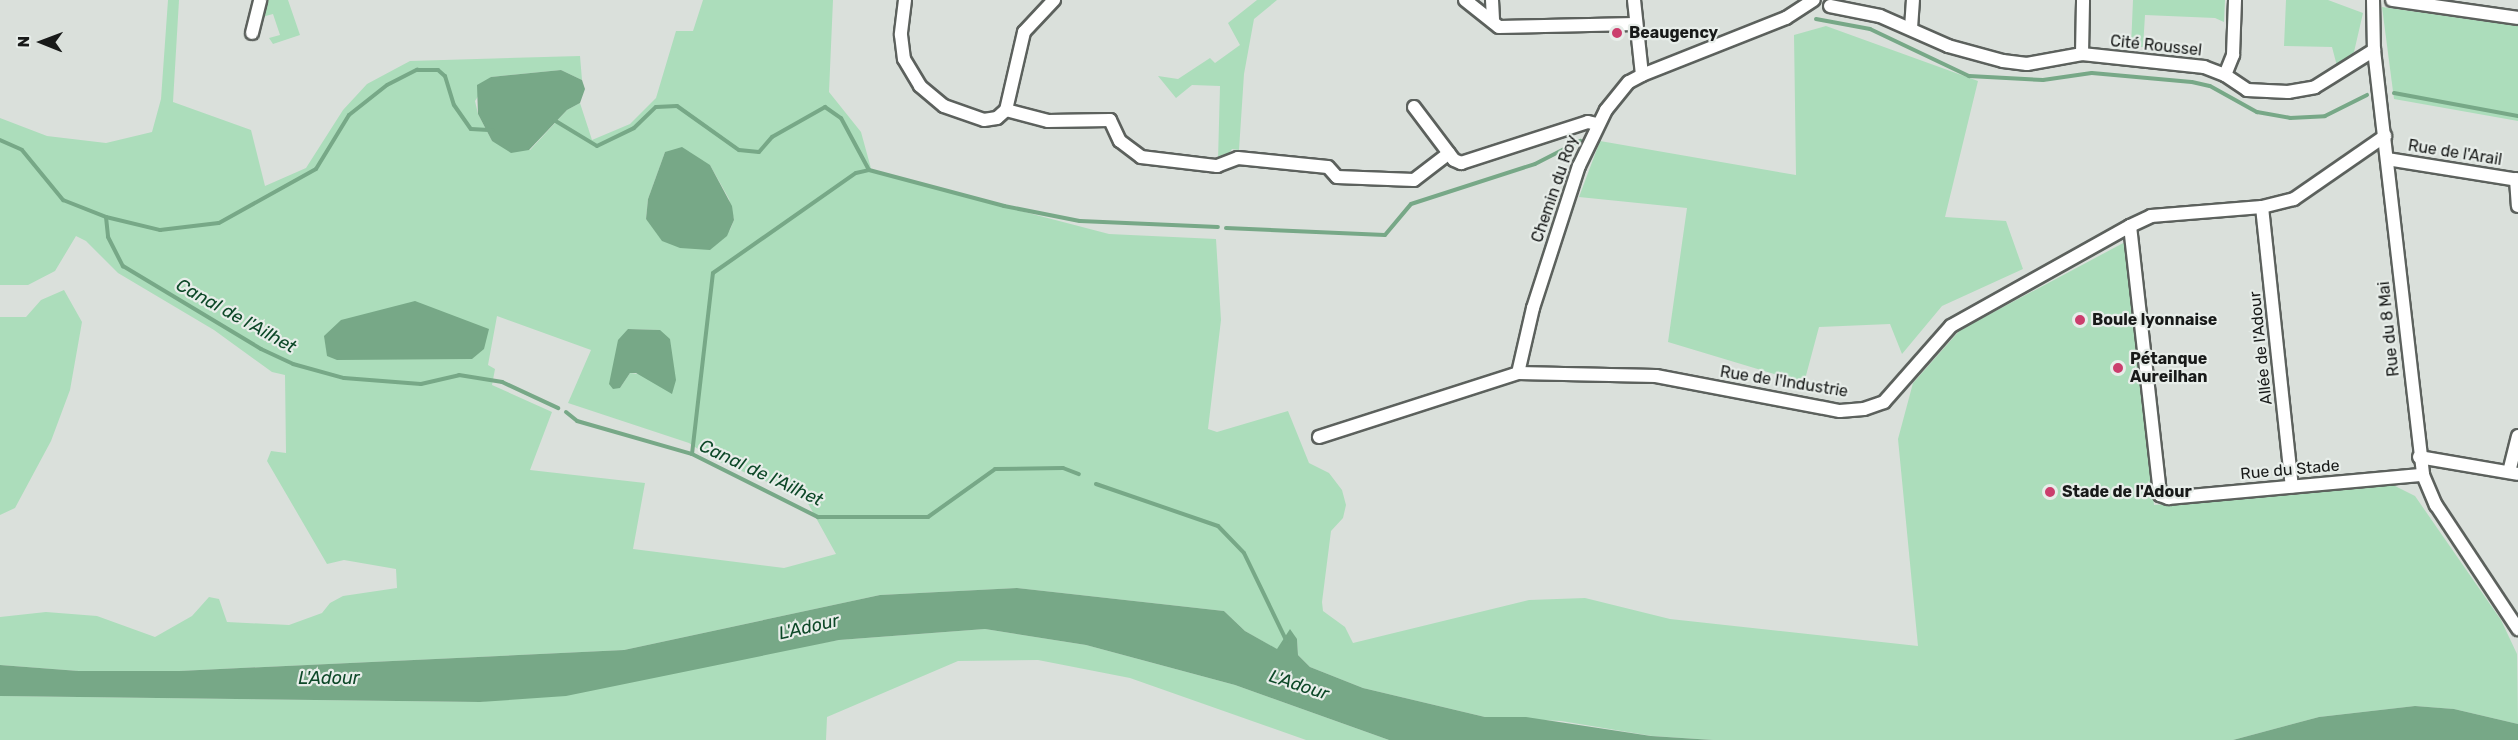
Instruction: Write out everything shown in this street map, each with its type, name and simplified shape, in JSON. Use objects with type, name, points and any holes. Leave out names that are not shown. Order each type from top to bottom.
[{"type":"street","points":[[252,33],[260,0]]},
{"type":"street","points":[[905,0],[901,35],[904,59],[920,86],[944,106],[970,118],[997,118],[1006,110],[1024,32],[1053,0]]},
{"type":"street","points":[[1465,0],[1499,27],[1635,24]]},
{"type":"street","points":[[1492,0],[1493,22]]},
{"type":"street","points":[[1634,0],[1642,75]]},
{"type":"street","name":"Chemin du Roy","points":[[1518,373],[1533,308],[1596,124],[1629,82],[1786,18],[1814,0]]},
{"type":"street","points":[[1911,28],[1913,0]]},
{"type":"street","points":[[2082,54],[2083,0]]},
{"type":"street","points":[[2224,75],[2233,55],[2235,0]]},
{"type":"street","name":"Rue du 8 Mai","points":[[2373,0],[2374,50],[2419,457],[2423,475],[2436,505],[2518,629]]},
{"type":"street","points":[[2392,0],[2518,18]]},
{"type":"street","name":"Cité Roussel","points":[[1830,6],[1880,16],[1948,46],[2003,61],[2027,64],[2082,54],[2204,67],[2224,75],[2247,90],[2288,93],[2315,87],[2374,50]]},
{"type":"street","points":[[1414,107],[1454,160],[1467,162],[1588,122],[1596,124]]},
{"type":"street","points":[[1006,110],[1048,121],[1110,120],[1120,141],[1141,157],[1217,166],[1238,158],[1328,167],[1337,177],[1414,180],[1449,153]]},
{"type":"street","name":"Rue de l'Industrie","points":[[1319,437],[1518,373],[1656,376],[1840,411],[1864,409],[1884,402],[1951,326],[2130,226],[2151,216],[2262,207],[2294,199],[2320,184],[2385,136]]},
{"type":"street","name":"Rue de l'Arail","points":[[2387,159],[2517,179]]},
{"type":"street","points":[[2517,179],[2518,206]]},
{"type":"street","name":"Allée de l'Adour","points":[[2262,207],[2292,486]]},
{"type":"street","name":"Rue du Stade","points":[[2130,226],[2160,495],[2168,498],[2423,475]]},
{"type":"street","points":[[2419,457],[2514,473],[2518,436]]},
{"type":"shaded area","points":[[168,0],[179,0],[173,102],[251,130],[265,186],[306,168],[343,110],[367,84],[410,61],[580,56],[582,80],[561,70],[491,77],[475,101],[478,114],[492,141],[530,150],[567,110],[580,103],[592,140],[630,124],[656,98],[676,31],[693,31],[703,0],[833,0],[829,92],[861,132],[872,172],[1109,234],[1216,239],[1221,320],[1208,429],[1217,432],[1288,411],[1309,463],[1329,473],[1342,490],[1346,505],[1343,518],[1331,531],[1322,602],[1323,611],[1345,627],[1353,643],[1529,600],[1585,598],[1670,619],[1918,646],[1898,439],[1913,383],[1960,330],[2127,241],[2154,505],[2391,484],[2415,496],[2501,620],[2517,654],[2518,724],[2454,709],[2415,706],[2319,717],[2233,740],[1713,740],[1652,736],[1561,721],[1485,717],[1363,688],[1310,667],[1298,655],[1297,639],[1285,637],[1278,650],[1245,631],[1224,611],[1017,588],[880,595],[624,650],[179,671],[79,671],[0,665],[0,617],[46,612],[97,616],[155,637],[192,616],[209,597],[219,599],[227,622],[289,625],[322,613],[330,603],[343,596],[397,588],[396,569],[344,560],[327,564],[267,461],[271,451],[286,453],[285,375],[272,372],[214,330],[118,273],[86,241],[76,236],[55,271],[28,285],[0,285],[0,118],[47,136],[106,143],[152,132],[161,99]],"holes":[[[665,152],[710,165],[729,199],[734,220],[730,230],[710,249],[646,219],[648,199]],[[497,316],[591,350],[568,403],[689,443],[713,459],[805,498],[836,554],[784,568],[633,549],[645,483],[530,470],[552,412],[492,385],[495,369],[488,365]],[[628,329],[660,330],[646,375],[630,373],[620,388]]]},
{"type":"shaded area","points":[[266,0],[288,0],[300,35],[273,44],[269,38],[280,35],[273,14],[262,17]]},
{"type":"shaded area","points":[[1257,0],[1277,0],[1254,19],[1244,74],[1239,150],[1232,149],[1224,160],[1218,160],[1220,86],[1192,85],[1176,98],[1158,76],[1178,79],[1210,58],[1215,63],[1240,45],[1228,23]]},
{"type":"shaded area","points":[[2133,0],[2225,0],[2224,22],[2215,18],[2145,15],[2143,47],[2131,47]]},
{"type":"shaded area","points":[[2286,0],[2328,0],[2363,13],[2354,52],[2337,66],[2332,47],[2284,46]]},
{"type":"shaded area","points":[[2382,7],[2518,26],[2518,121],[2394,99]]},
{"type":"shaded area","points":[[1826,26],[1978,81],[1945,217],[2006,221],[2023,269],[1942,306],[1902,354],[1890,324],[1819,327],[1804,383],[1668,342],[1687,208],[1579,197],[1600,141],[1796,175],[1794,35]]},
{"type":"shaded area","points":[[64,290],[82,322],[70,390],[51,441],[15,508],[0,515],[0,317],[26,317],[41,300]]},
{"type":"shaded area","points":[[985,629],[1086,645],[1235,685],[1389,740],[1306,740],[1130,678],[1038,660],[958,661],[827,717],[826,740],[0,740],[0,696],[480,702],[839,640]]},
{"type":"water","points":[[561,70],[582,80],[585,89],[580,103],[567,110],[529,150],[511,153],[492,141],[478,114],[477,85],[491,77]]},
{"type":"water","points":[[682,147],[710,165],[732,206],[734,220],[727,236],[710,250],[680,248],[662,241],[646,219],[648,199],[665,152]]},
{"type":"water","points":[[415,301],[489,329],[484,349],[472,359],[337,360],[327,356],[324,336],[341,320]]},
{"type":"water","points":[[628,329],[660,330],[670,339],[676,380],[672,394],[636,373],[630,373],[620,388],[613,389],[609,384],[618,340]]},
{"type":"water","name":"L'Adour","points":[[1017,588],[1224,611],[1245,631],[1277,649],[1290,629],[1297,639],[1298,655],[1310,667],[1363,688],[1485,717],[1526,717],[1651,736],[1713,740],[1389,740],[1235,685],[1086,645],[985,629],[839,640],[566,696],[480,702],[0,696],[0,665],[79,671],[179,671],[624,650],[880,595]]},
{"type":"water","points":[[2415,706],[2454,709],[2518,724],[2518,740],[2233,740],[2319,717]]},
{"type":"waterway","points":[[1816,19],[1870,29],[1969,76],[2043,80],[2092,73],[2192,82],[2210,86],[2257,112],[2290,118],[2325,116],[2367,95]]},
{"type":"waterway","points":[[106,217],[160,230],[219,223],[316,169],[349,115],[387,85],[417,70],[438,70],[445,76],[454,105],[471,129],[493,130]]},
{"type":"waterway","points":[[2394,93],[2518,116]]},
{"type":"waterway","points":[[554,120],[597,146],[634,128],[656,107],[677,106],[739,150],[759,152],[772,137],[825,107],[841,118],[869,170]]},
{"type":"waterway","name":"Canal de l'Ailhet","points":[[0,140],[22,150],[63,200],[106,217],[108,237],[123,266],[261,349],[293,364],[344,378],[421,384],[459,375],[502,382],[558,408]]},
{"type":"waterway","points":[[1226,228],[1385,235],[1411,204],[1535,164],[1580,141]]},
{"type":"waterway","points":[[692,454],[713,273],[856,173],[869,170],[1004,206],[1080,221],[1218,227]]},
{"type":"waterway","name":"Canal de l'Ailhet","points":[[566,412],[577,421],[692,454],[818,517],[928,517],[995,469],[1063,468],[1079,474]]},
{"type":"waterway","name":"Canal de l'Ailhet","points":[[1096,484],[1218,526],[1244,553],[1286,640]]},
{"type":"place","name":"Beaugency","points":[[1617,33]]},
{"type":"place","name":"Boule lyonnaise","points":[[2080,320]]},
{"type":"place","name":"Pétanque Aureilhan","points":[[2118,368]]},
{"type":"place","name":"Stade de l'Adour","points":[[2050,492]]}]
